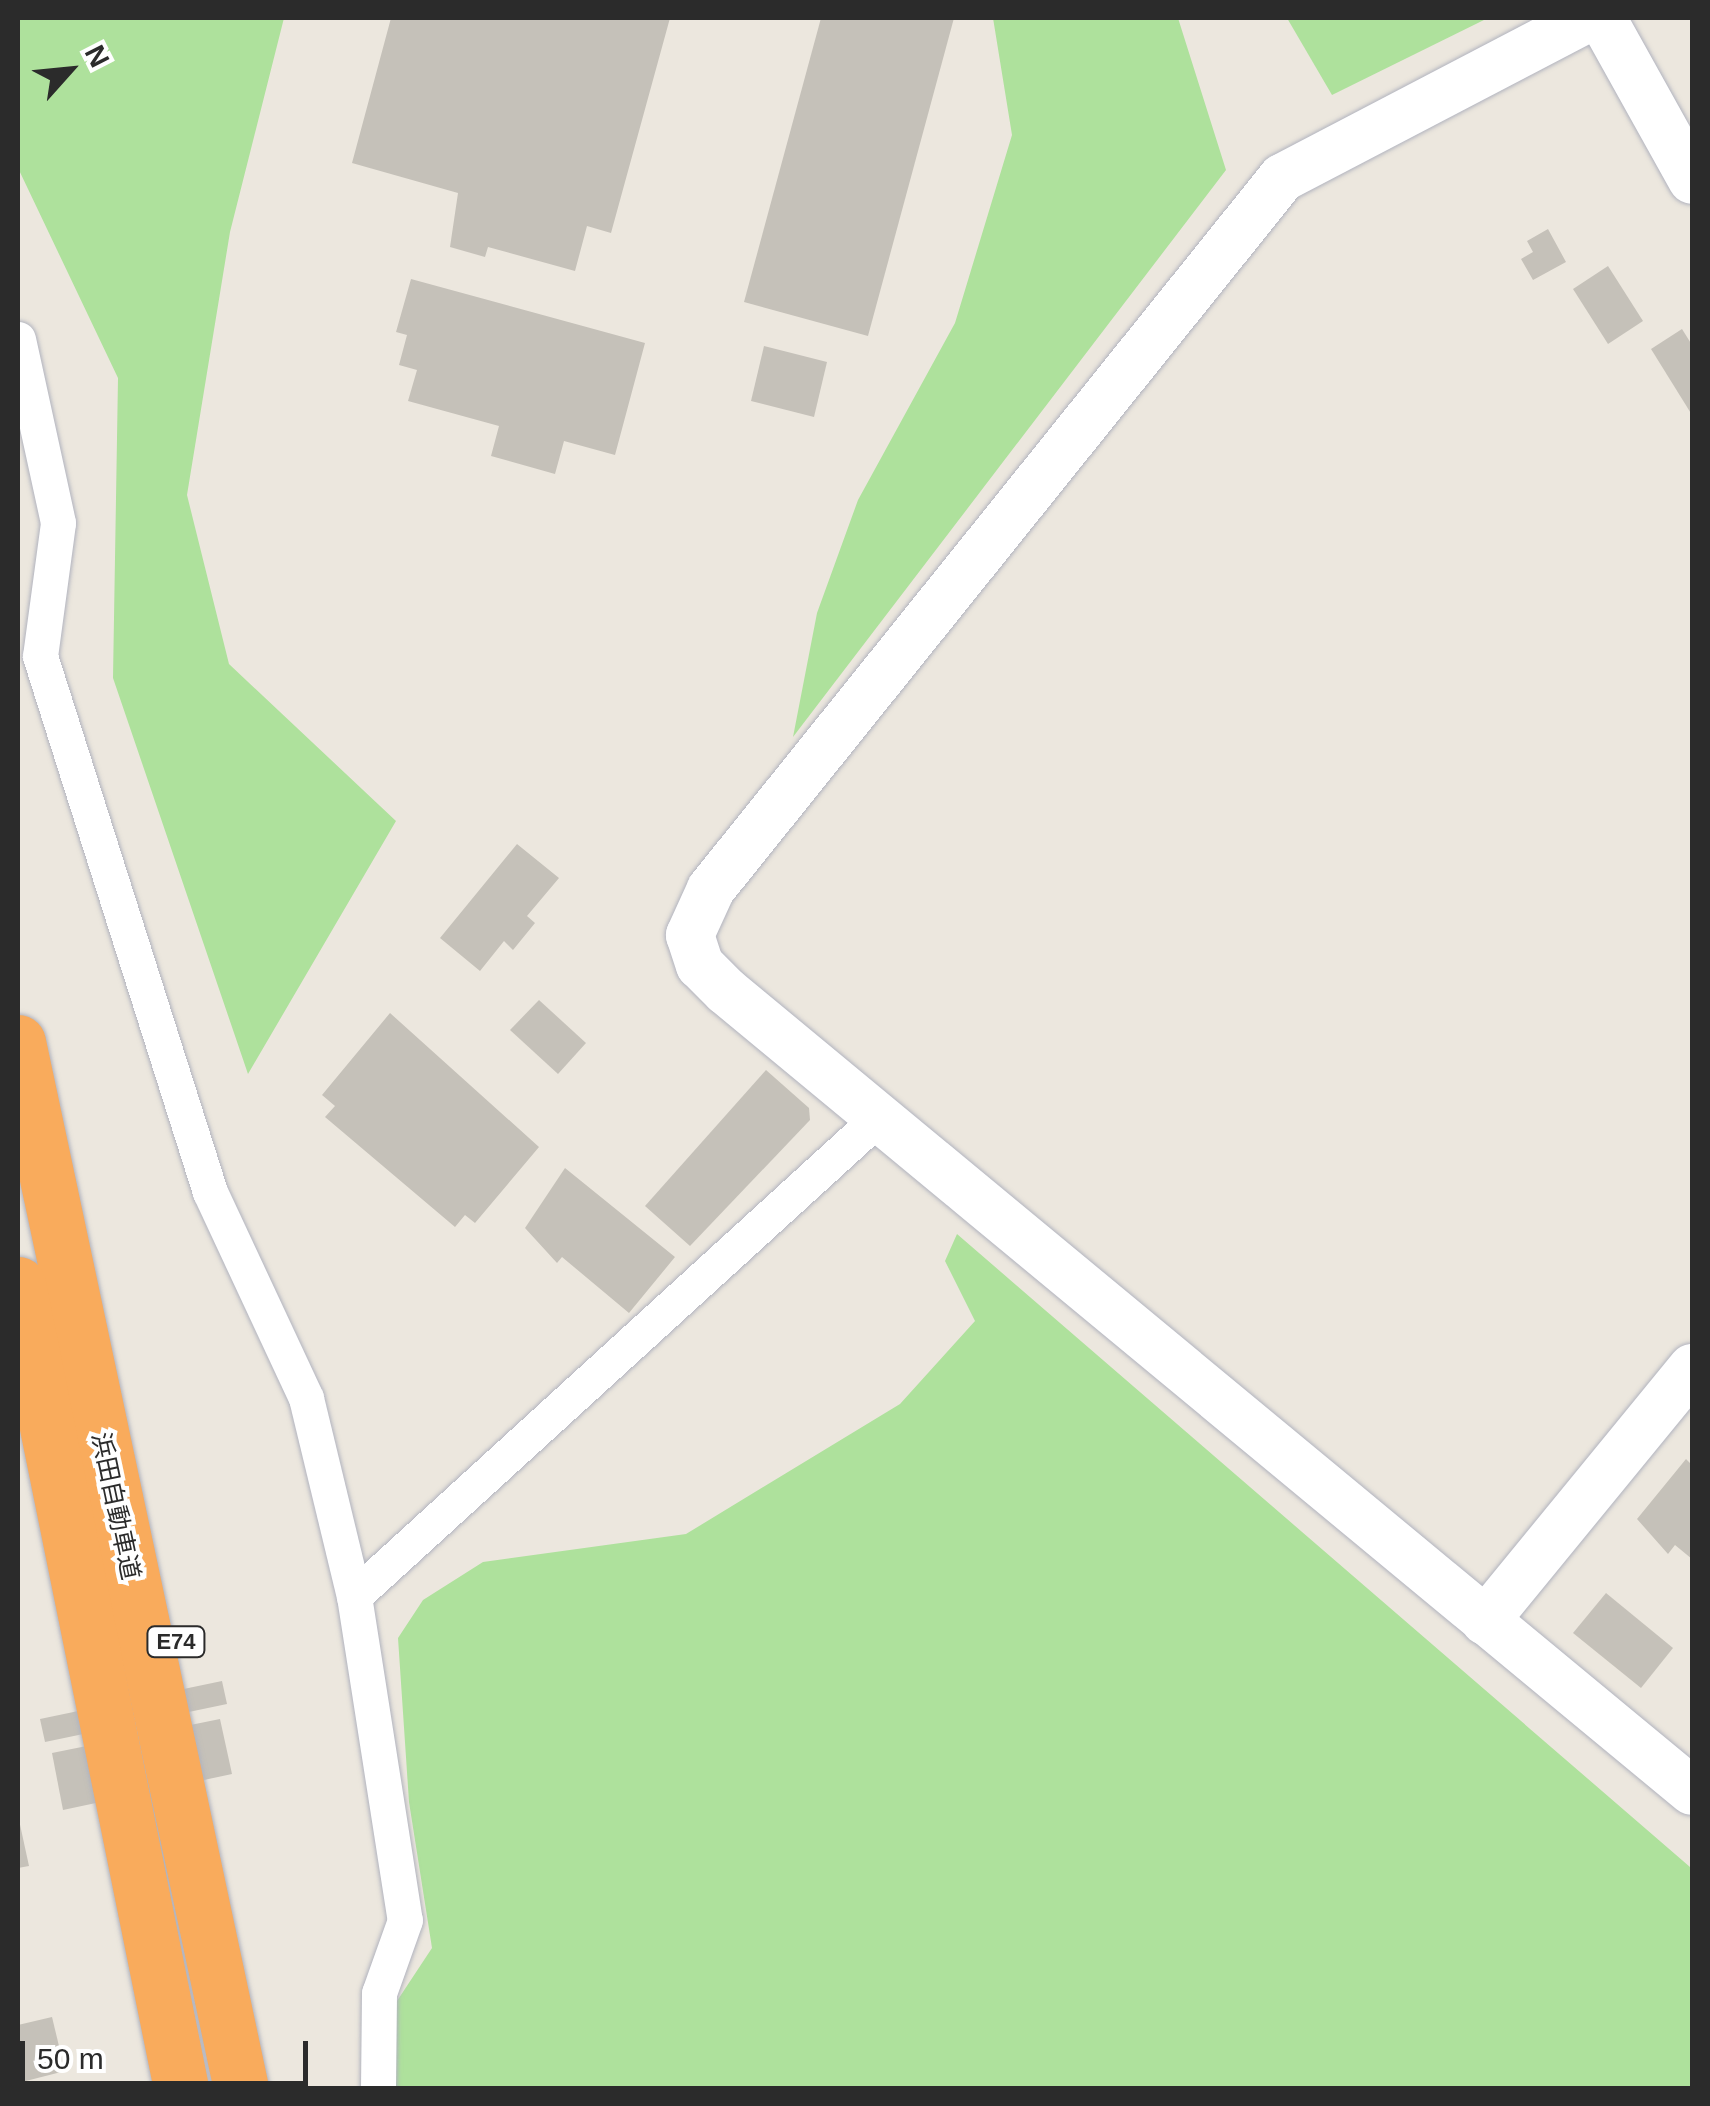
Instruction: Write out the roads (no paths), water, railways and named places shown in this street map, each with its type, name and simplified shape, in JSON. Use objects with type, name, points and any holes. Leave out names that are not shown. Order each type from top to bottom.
[{"type":"highway","name":"浜田自動車道","points":[[18,1042],[240,2088]]},
{"type":"highway","name":"E74","points":[[55,1203],[140,1474],[264,2088]]},
{"type":"highway","points":[[18,1284],[181,2088]]},
{"type":"highway","points":[[18,1368],[28,1498],[155,2088]]},
{"type":"street","points":[[1588,18],[1282,178],[698,905],[690,934],[700,964],[878,1118],[1692,1792]]},
{"type":"street","points":[[1602,18],[1692,180]]},
{"type":"street","points":[[18,339],[58,523],[40,656],[210,1192],[306,1398],[354,1596],[405,1920],[378,1993],[378,2088]]},
{"type":"street","points":[[354,1596],[878,1118]]},
{"type":"street","points":[[1485,1621],[1692,1368]]}]
